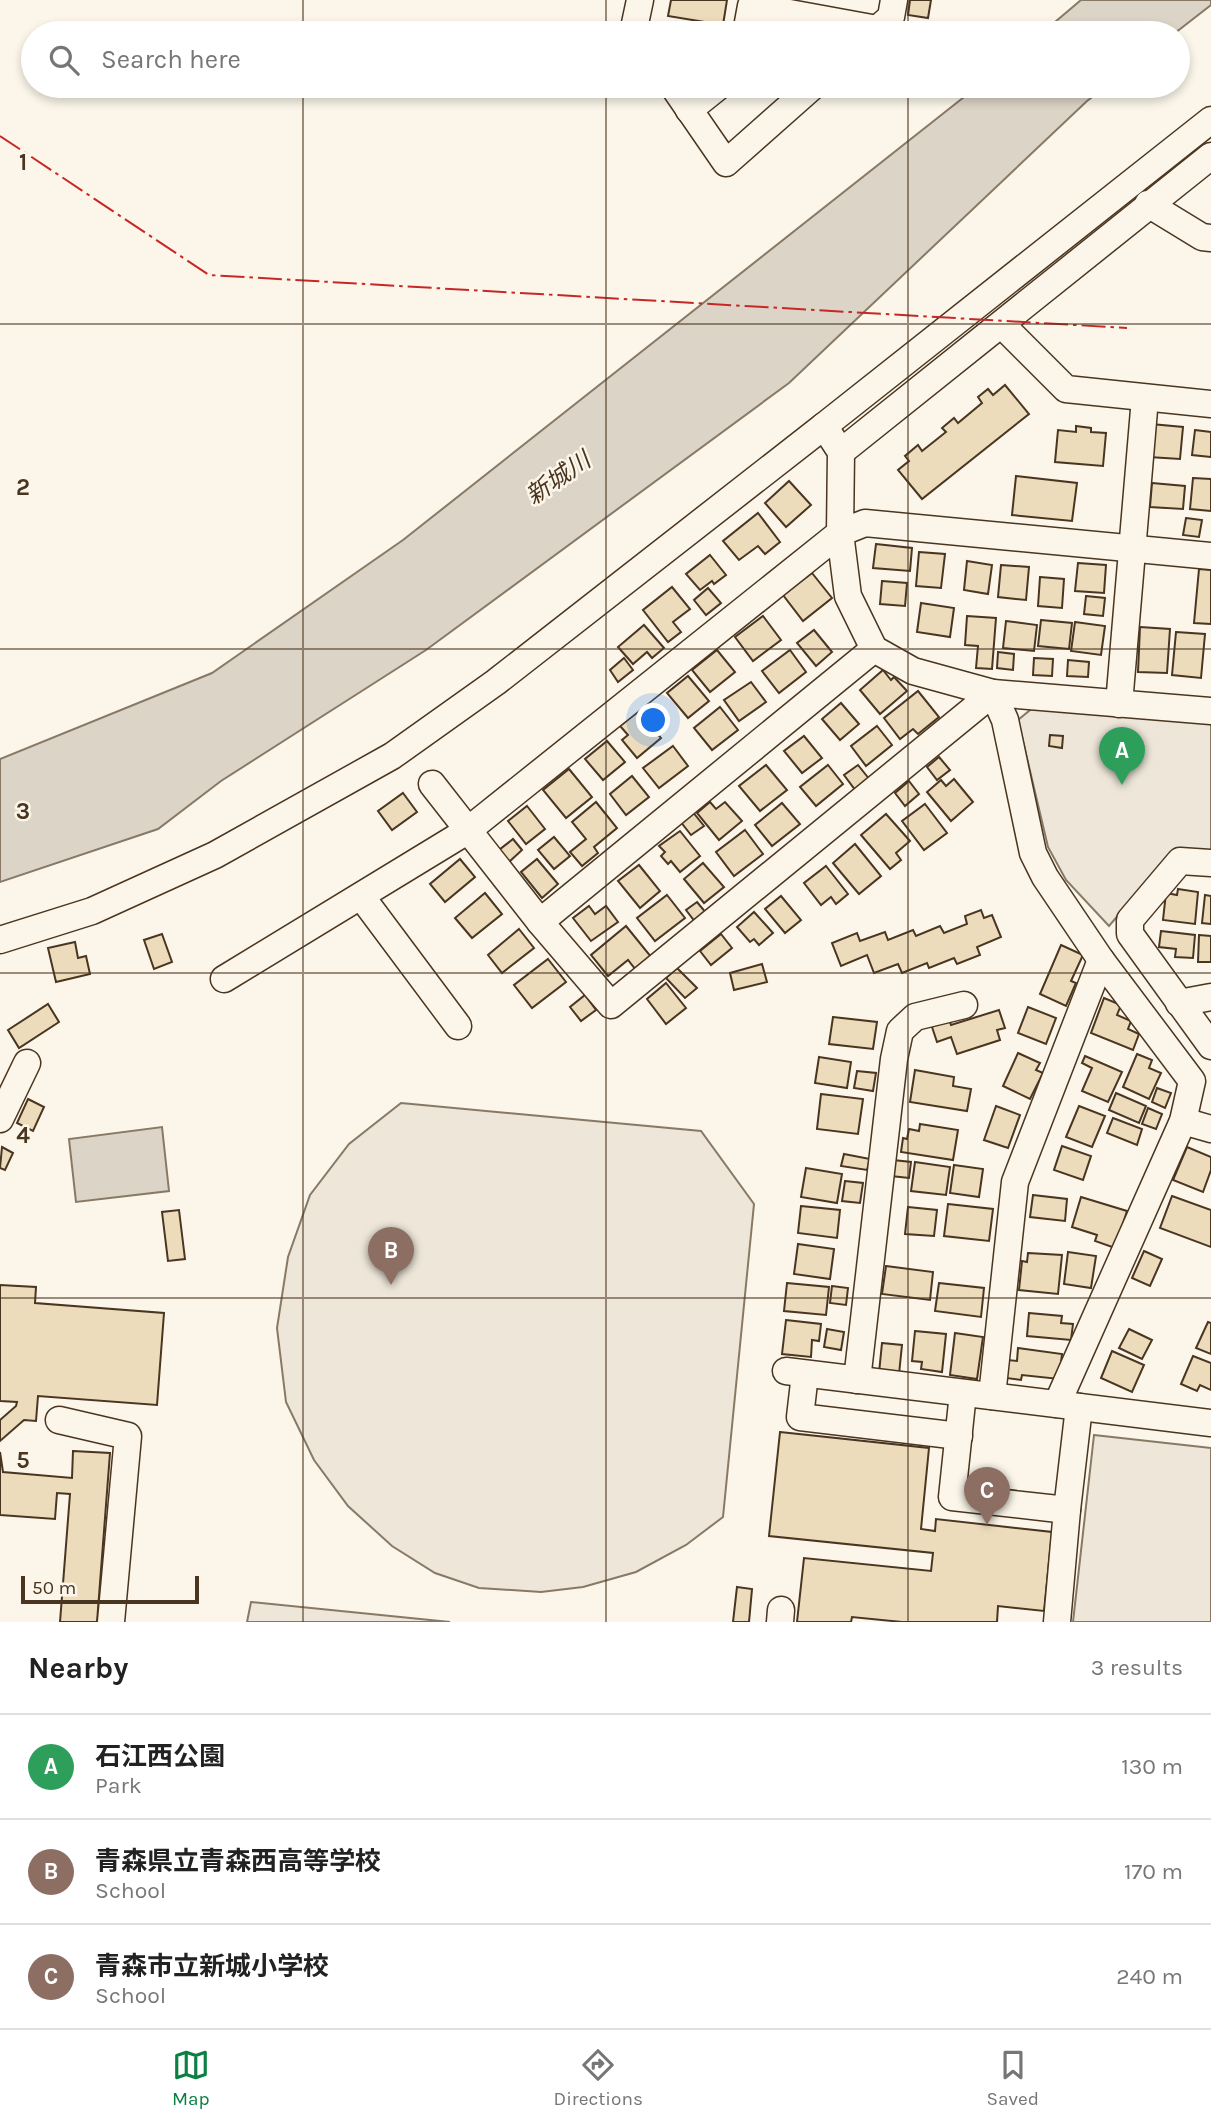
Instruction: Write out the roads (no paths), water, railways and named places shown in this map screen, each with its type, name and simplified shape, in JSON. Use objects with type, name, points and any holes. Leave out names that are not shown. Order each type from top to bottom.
[{"type":"street","points":[[636,21],[640,0]]},
{"type":"street","points":[[886,21],[891,17],[894,0]]},
{"type":"street","points":[[748,21],[751,6],[825,21]]},
{"type":"street","points":[[681,98],[726,163],[799,98]]},
{"type":"street","points":[[689,110],[704,98]]},
{"type":"street","points":[[0,940],[92,911],[215,855],[392,756],[496,682],[1211,120]]},
{"type":"street","points":[[841,452],[1211,156]]},
{"type":"street","points":[[1148,204],[1202,237],[1211,238]]},
{"type":"street","points":[[1002,325],[1066,389],[1211,404]]},
{"type":"street","points":[[1119,704],[1145,398]]},
{"type":"street","points":[[824,426],[841,452],[840,533],[848,596],[874,649],[913,671],[993,693],[1211,711]]},
{"type":"street","points":[[224,979],[467,831],[840,533],[865,523],[1211,556]]},
{"type":"street","points":[[540,922],[874,649]]},
{"type":"street","points":[[432,785],[540,922],[611,1005],[993,693]]},
{"type":"street","points":[[993,693],[1005,720],[1033,853],[1045,877],[1101,960],[1192,1081],[1183,1121],[1068,1406],[1067,1510],[1057,1622]]},
{"type":"street","points":[[1211,863],[1180,861],[1130,920],[1130,934],[1211,1046]]},
{"type":"street","points":[[361,896],[458,1026]]},
{"type":"street","points":[[992,1396],[1015,1182],[1101,960]]},
{"type":"street","points":[[1179,1003],[1211,997]]},
{"type":"street","points":[[857,1380],[894,1059],[900,1031],[915,1017],[964,1005]]},
{"type":"street","points":[[0,1119],[27,1063]]},
{"type":"street","points":[[1183,1121],[1211,1129]]},
{"type":"street","points":[[959,1436],[800,1417],[795,1373],[1211,1423]]},
{"type":"street","points":[[963,1393],[952,1497],[1067,1510]]},
{"type":"street","points":[[59,1420],[128,1436],[111,1622]]},
{"type":"water","points":[[1081,0],[1211,0],[1211,5],[1190,21],[1056,21]]},
{"type":"water","name":"新城川","points":[[963,98],[1091,98],[789,383],[426,650],[221,781],[158,829],[0,882],[0,759],[212,673],[403,540]]},
{"type":"water","points":[[162,1127],[169,1191],[76,1202],[69,1139]]},
{"type":"place","name":"石江西公園","points":[[1122,785]]},
{"type":"place","name":"青森県立青森西高等学校","points":[[391,1285]]},
{"type":"place","name":"青森市立新城小学校","points":[[987,1525]]}]
